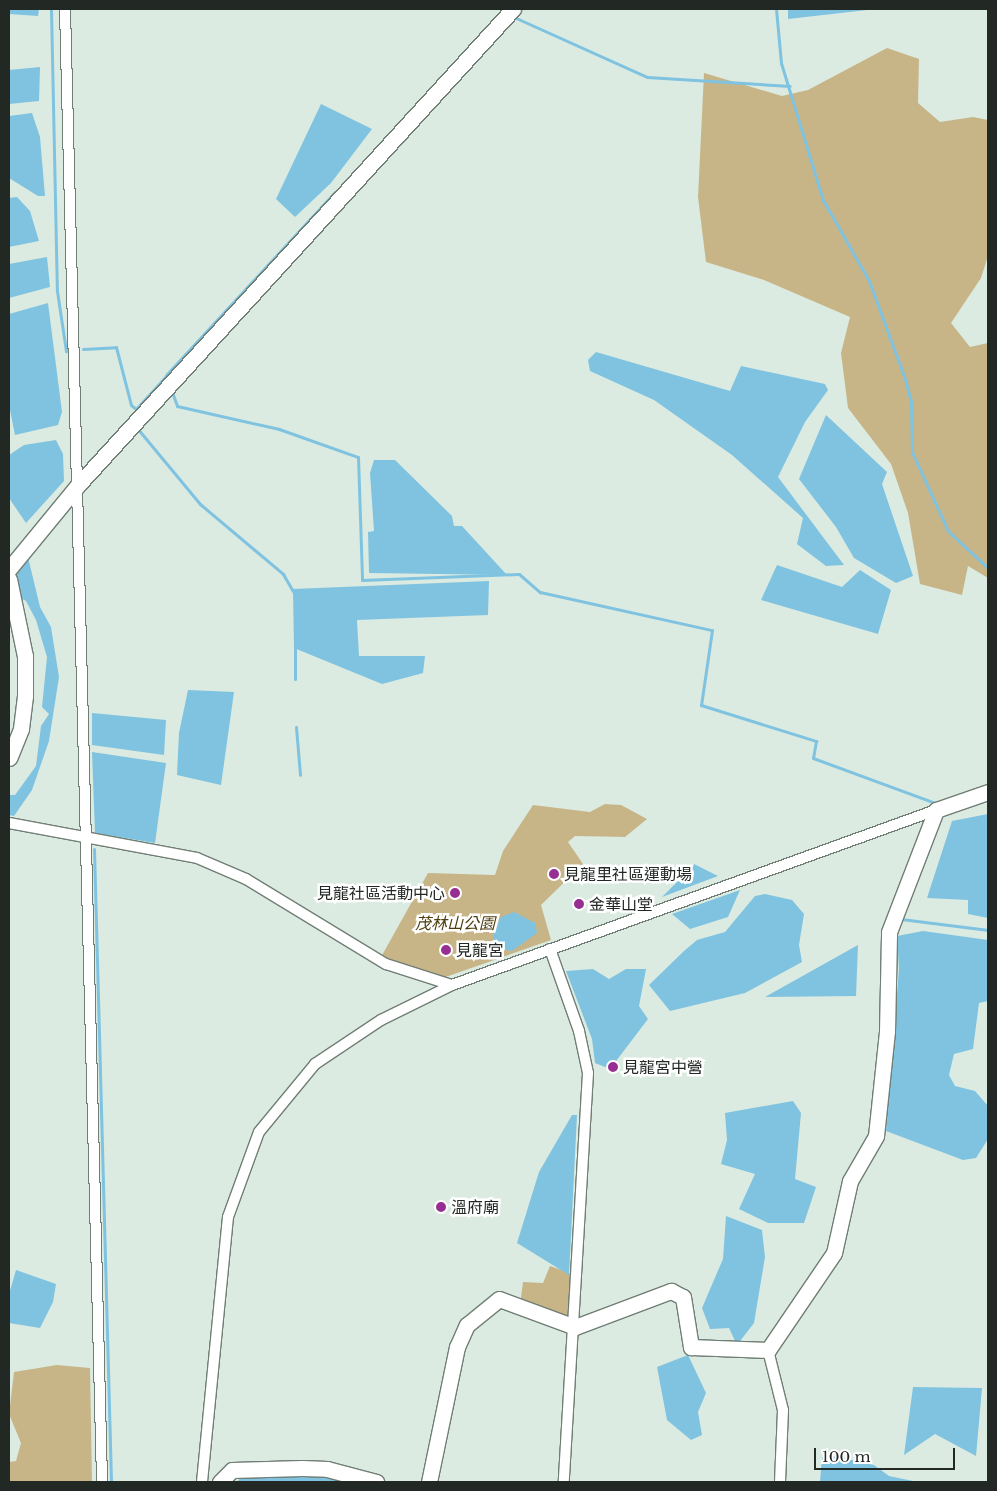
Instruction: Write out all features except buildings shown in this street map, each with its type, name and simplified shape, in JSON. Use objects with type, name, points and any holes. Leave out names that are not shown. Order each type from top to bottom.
[{"type":"street","points":[[65,9],[102,1482]]},
{"type":"street","points":[[9,569],[78,485],[513,9]]},
{"type":"street","points":[[9,579],[25,676],[21,729],[9,758]]},
{"type":"street","points":[[202,1482],[228,1217],[259,1132],[315,1064],[381,1020],[452,985],[988,792]]},
{"type":"street","points":[[780,1482],[783,1410],[768,1350],[834,1253],[850,1181],[876,1136],[887,1031],[889,932],[936,810]]},
{"type":"street","points":[[9,823],[86,841],[197,858],[246,879],[386,964],[452,985]]},
{"type":"street","points":[[550,949],[588,1073],[575,1327],[564,1482]]},
{"type":"street","points":[[429,1482],[457,1347],[474,1318],[499,1299],[575,1327],[671,1291],[683,1297],[691,1347],[768,1350]]},
{"type":"street","points":[[220,1482],[232,1470],[302,1468],[327,1469],[376,1482]]},
{"type":"green space","points":[[887,48],[919,59],[918,103],[940,122],[973,117],[988,120],[988,256],[981,278],[951,323],[970,347],[988,343],[988,578],[968,566],[962,595],[920,584],[908,513],[891,464],[848,408],[841,353],[850,317],[764,280],[706,262],[698,197],[704,73],[782,96],[808,90]]},
{"type":"green space","name":"茂林山公園","points":[[605,804],[621,805],[647,819],[625,837],[575,836],[568,842],[583,864],[541,905],[551,940],[437,980],[381,957],[428,873],[495,875],[503,851],[533,805],[590,812]]},
{"type":"green space","points":[[550,1266],[578,1276],[575,1327],[520,1305],[523,1282],[543,1283]]},
{"type":"green space","points":[[57,1365],[90,1368],[92,1482],[9,1482],[9,1462],[16,1461],[21,1443],[9,1414],[14,1372]]},
{"type":"water","points":[[9,9],[39,9],[38,16],[9,14]]},
{"type":"water","points":[[788,9],[876,9],[788,19]]},
{"type":"water","points":[[40,67],[39,101],[9,104],[9,70]]},
{"type":"water","points":[[321,104],[372,129],[331,183],[295,217],[276,199]]},
{"type":"water","points":[[32,113],[40,137],[45,196],[38,196],[9,178],[9,116]]},
{"type":"water","points":[[17,197],[30,211],[39,241],[9,247],[9,198]]},
{"type":"water","points":[[47,257],[50,287],[9,298],[9,264]]},
{"type":"water","points":[[48,303],[62,412],[58,425],[15,435],[9,405],[9,314]]},
{"type":"water","points":[[596,352],[730,391],[741,366],[825,384],[828,390],[805,422],[778,477],[844,565],[826,566],[797,544],[803,518],[732,455],[654,400],[590,371],[588,360]]},
{"type":"water","points":[[826,415],[887,472],[882,484],[913,576],[896,583],[854,558],[836,527],[799,479]]},
{"type":"water","points":[[56,440],[63,454],[64,481],[26,523],[9,498],[9,455],[24,445]]},
{"type":"water","points":[[374,460],[395,460],[452,516],[454,526],[462,526],[507,575],[369,573],[368,532],[374,531],[370,473]]},
{"type":"water","points":[[28,557],[40,607],[51,627],[59,677],[49,741],[32,790],[14,816],[9,815],[9,795],[15,795],[36,766],[41,726],[49,714],[42,707],[47,657],[36,620],[26,601],[16,595],[17,570]]},
{"type":"water","points":[[777,565],[842,587],[860,570],[891,590],[878,634],[761,600]]},
{"type":"water","points":[[489,581],[488,615],[357,620],[359,656],[425,656],[423,673],[382,684],[294,648],[293,589]]},
{"type":"water","points":[[188,690],[234,692],[221,785],[177,775],[179,733]]},
{"type":"water","points":[[92,713],[166,720],[164,755],[92,745]]},
{"type":"water","points":[[92,752],[166,763],[155,843],[95,833]]},
{"type":"water","points":[[988,814],[988,918],[968,914],[968,900],[927,898],[952,821]]},
{"type":"water","points":[[694,865],[718,876],[662,897]]},
{"type":"water","points":[[740,890],[728,917],[690,929],[672,914]]},
{"type":"water","points":[[765,894],[792,900],[804,914],[799,945],[802,962],[745,993],[670,1011],[649,985],[697,940],[725,932],[755,896]]},
{"type":"water","points":[[514,912],[535,923],[537,933],[512,951],[501,949],[494,943],[494,931],[501,917]]},
{"type":"water","points":[[923,931],[988,940],[988,1001],[979,1003],[973,1049],[954,1054],[949,1075],[955,1086],[975,1091],[988,1106],[988,1139],[976,1158],[963,1160],[886,1131],[899,969],[897,936]]},
{"type":"water","points":[[858,945],[856,996],[765,997]]},
{"type":"water","points":[[593,969],[609,979],[626,969],[646,969],[639,1006],[648,1019],[610,1069],[595,1063],[592,1039],[566,971]]},
{"type":"water","points":[[793,1101],[801,1113],[795,1179],[816,1187],[804,1223],[768,1223],[739,1209],[755,1174],[721,1164],[727,1140],[725,1113]]},
{"type":"water","points":[[572,1115],[577,1115],[569,1275],[517,1243],[539,1172]]},
{"type":"water","points":[[726,1216],[762,1230],[765,1257],[754,1323],[737,1345],[729,1328],[710,1329],[702,1308],[723,1259]]},
{"type":"water","points":[[16,1270],[56,1284],[53,1302],[40,1328],[9,1323],[9,1294]]},
{"type":"water","points":[[688,1355],[706,1393],[698,1412],[702,1435],[691,1440],[667,1420],[657,1367]]},
{"type":"water","points":[[913,1387],[982,1388],[976,1456],[935,1434],[904,1455]]},
{"type":"water","points":[[829,1455],[874,1465],[889,1476],[918,1482],[820,1482],[822,1457]]},
{"type":"water","points":[[310,1474],[360,1482],[237,1482],[243,1475]]},
{"type":"waterway","points":[[51,9],[57,291],[66,351]]},
{"type":"waterway","points":[[776,9],[781,63],[823,200],[869,281],[905,379],[911,402],[912,452],[948,531],[988,568]]},
{"type":"waterway","points":[[516,18],[647,77],[790,86]]},
{"type":"waterway","points":[[166,375],[335,192]]},
{"type":"waterway","points":[[83,349],[116,347],[131,405],[136,409],[166,376]]},
{"type":"waterway","points":[[172,392],[177,406],[279,429],[358,457],[362,580],[519,574],[540,592],[712,630],[701,705],[816,741],[813,758],[935,803]]},
{"type":"waterway","points":[[137,428],[200,504],[283,574],[294,593]]},
{"type":"waterway","points":[[295,645],[295,679]]},
{"type":"waterway","points":[[296,727],[300,775]]},
{"type":"waterway","points":[[94,849],[111,1482]]},
{"type":"waterway","points":[[901,919],[988,930]]},
{"type":"place","name":"見龍里社區運動場","points":[[554,874]]},
{"type":"place","name":"見龍社區活動中心","points":[[455,893]]},
{"type":"place","name":"金華山堂","points":[[579,904]]},
{"type":"place","name":"見龍宮","points":[[446,950]]},
{"type":"place","name":"見龍宮中營","points":[[613,1067]]},
{"type":"place","name":"溫府廟","points":[[441,1207]]}]
